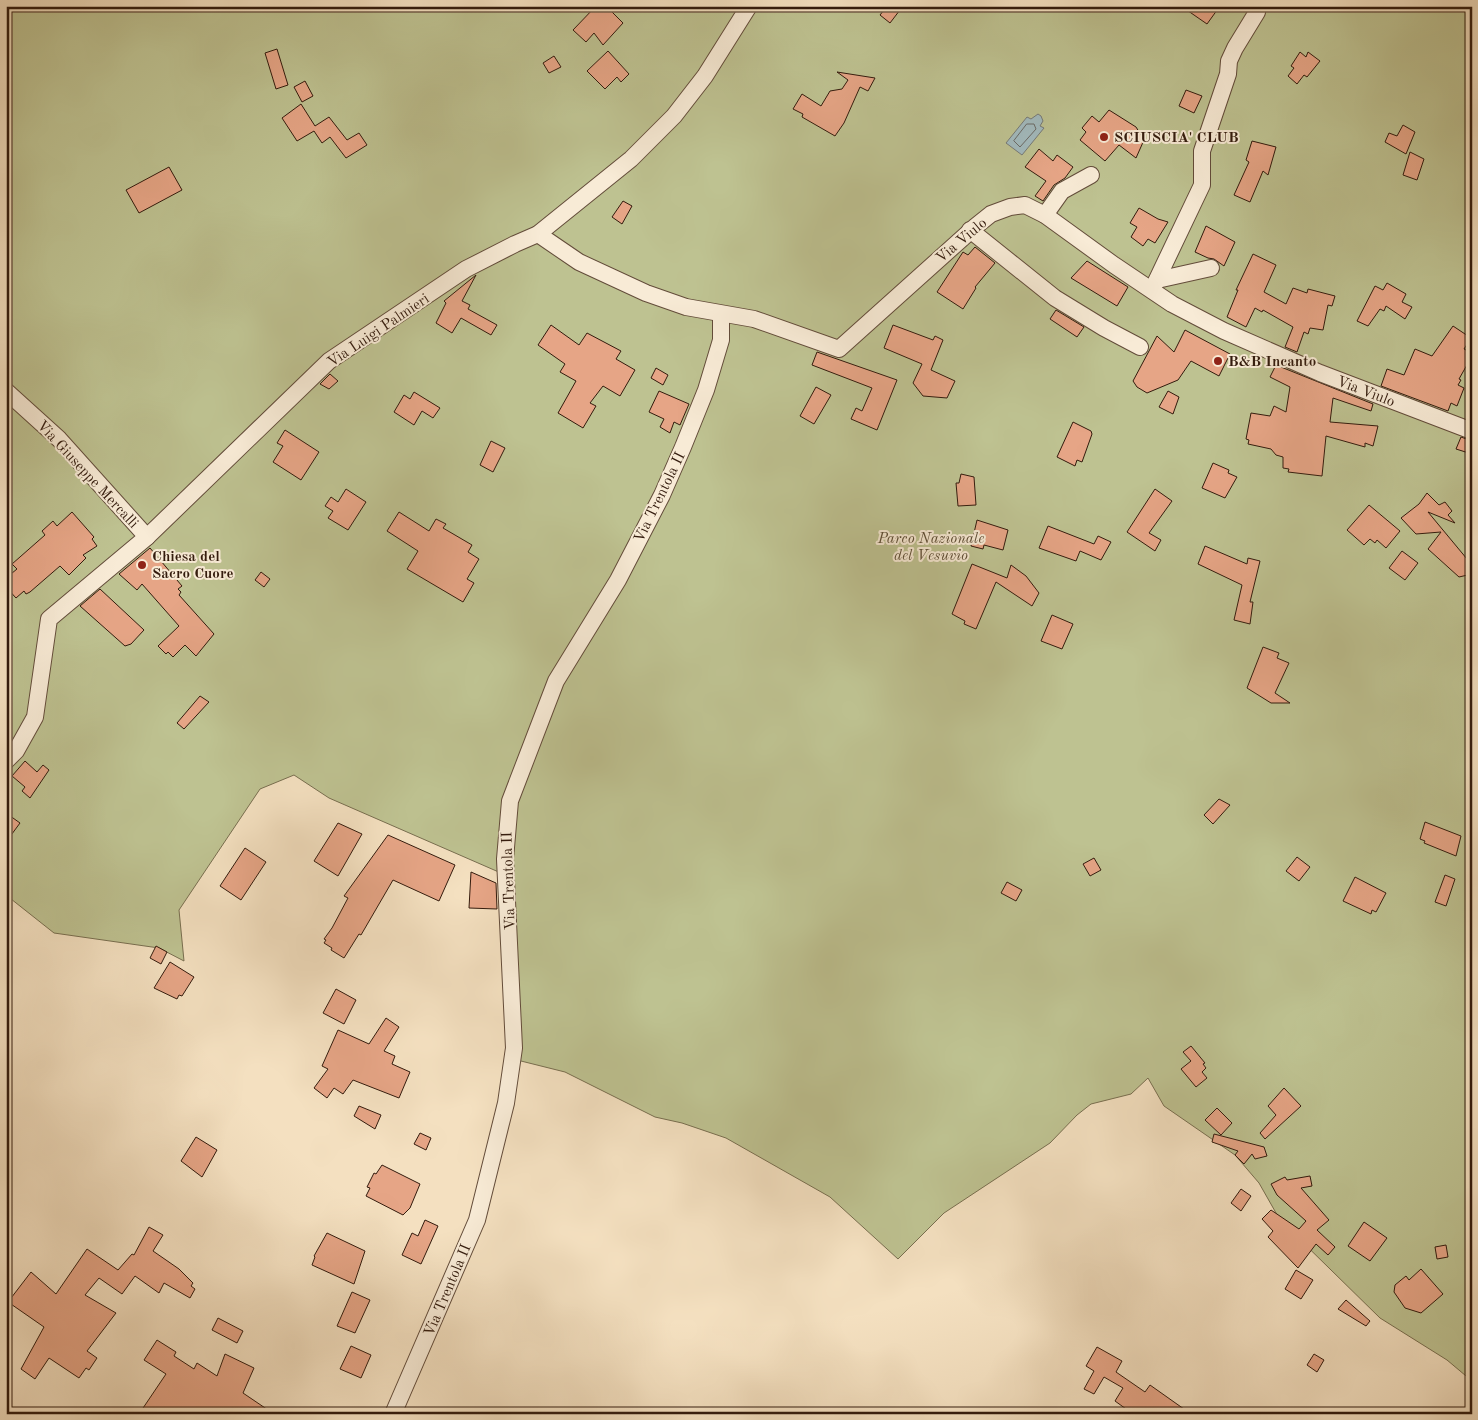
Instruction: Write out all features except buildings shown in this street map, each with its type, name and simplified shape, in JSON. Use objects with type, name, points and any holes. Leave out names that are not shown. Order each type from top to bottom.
[{"type":"street","name":"Via Luigi Palmieri","points":[[6,761],[16,751],[35,717],[49,619],[147,537],[330,361],[466,269],[538,234],[631,159],[674,116],[705,76],[749,6]]},
{"type":"street","points":[[1155,285],[1202,185],[1202,150],[1228,74],[1229,61],[1257,12],[1258,6]]},
{"type":"street","points":[[1044,215],[1062,191],[1091,175]]},
{"type":"street","name":"Via Viulo","points":[[538,234],[579,262],[619,281],[686,307],[754,319],[839,349],[970,230],[991,214],[1010,207],[1025,205],[1155,285],[1172,304],[1243,341],[1434,418],[1472,431]]},
{"type":"street","points":[[970,230],[1055,298],[1104,328],[1140,347]]},
{"type":"street","points":[[1155,285],[1211,268]]},
{"type":"street","name":"Via Trentola II","points":[[392,1414],[477,1220],[508,1094],[514,1048],[505,859],[510,801],[556,681],[618,580],[662,495],[683,447],[714,365],[721,340],[721,314]]},
{"type":"street","name":"Via Giuseppe Mercalli","points":[[6,391],[59,439],[147,537]]},
{"type":"green space","name":"Parco Nazionale del Vesuvio","points":[[6,6],[1472,6],[1472,1381],[1447,1360],[1380,1318],[1280,1220],[1259,1183],[1235,1155],[1164,1106],[1148,1078],[1131,1094],[1091,1104],[1077,1115],[1050,1143],[944,1213],[898,1259],[830,1197],[726,1138],[682,1123],[655,1117],[565,1072],[509,1058],[501,873],[329,798],[294,775],[260,789],[179,910],[184,961],[159,948],[54,933],[6,895]]},
{"type":"water","points":[[1038,114],[1043,121],[1040,126],[1044,128],[1022,155],[1006,143],[1027,117],[1031,119]]},
{"type":"place","name":"SCIUSCIA' CLUB","points":[[1104,137]]},
{"type":"place","name":"B&B Incanto","points":[[1218,361]]},
{"type":"place","name":"Chiesa del Sacro Cuore","points":[[142,565]]}]
